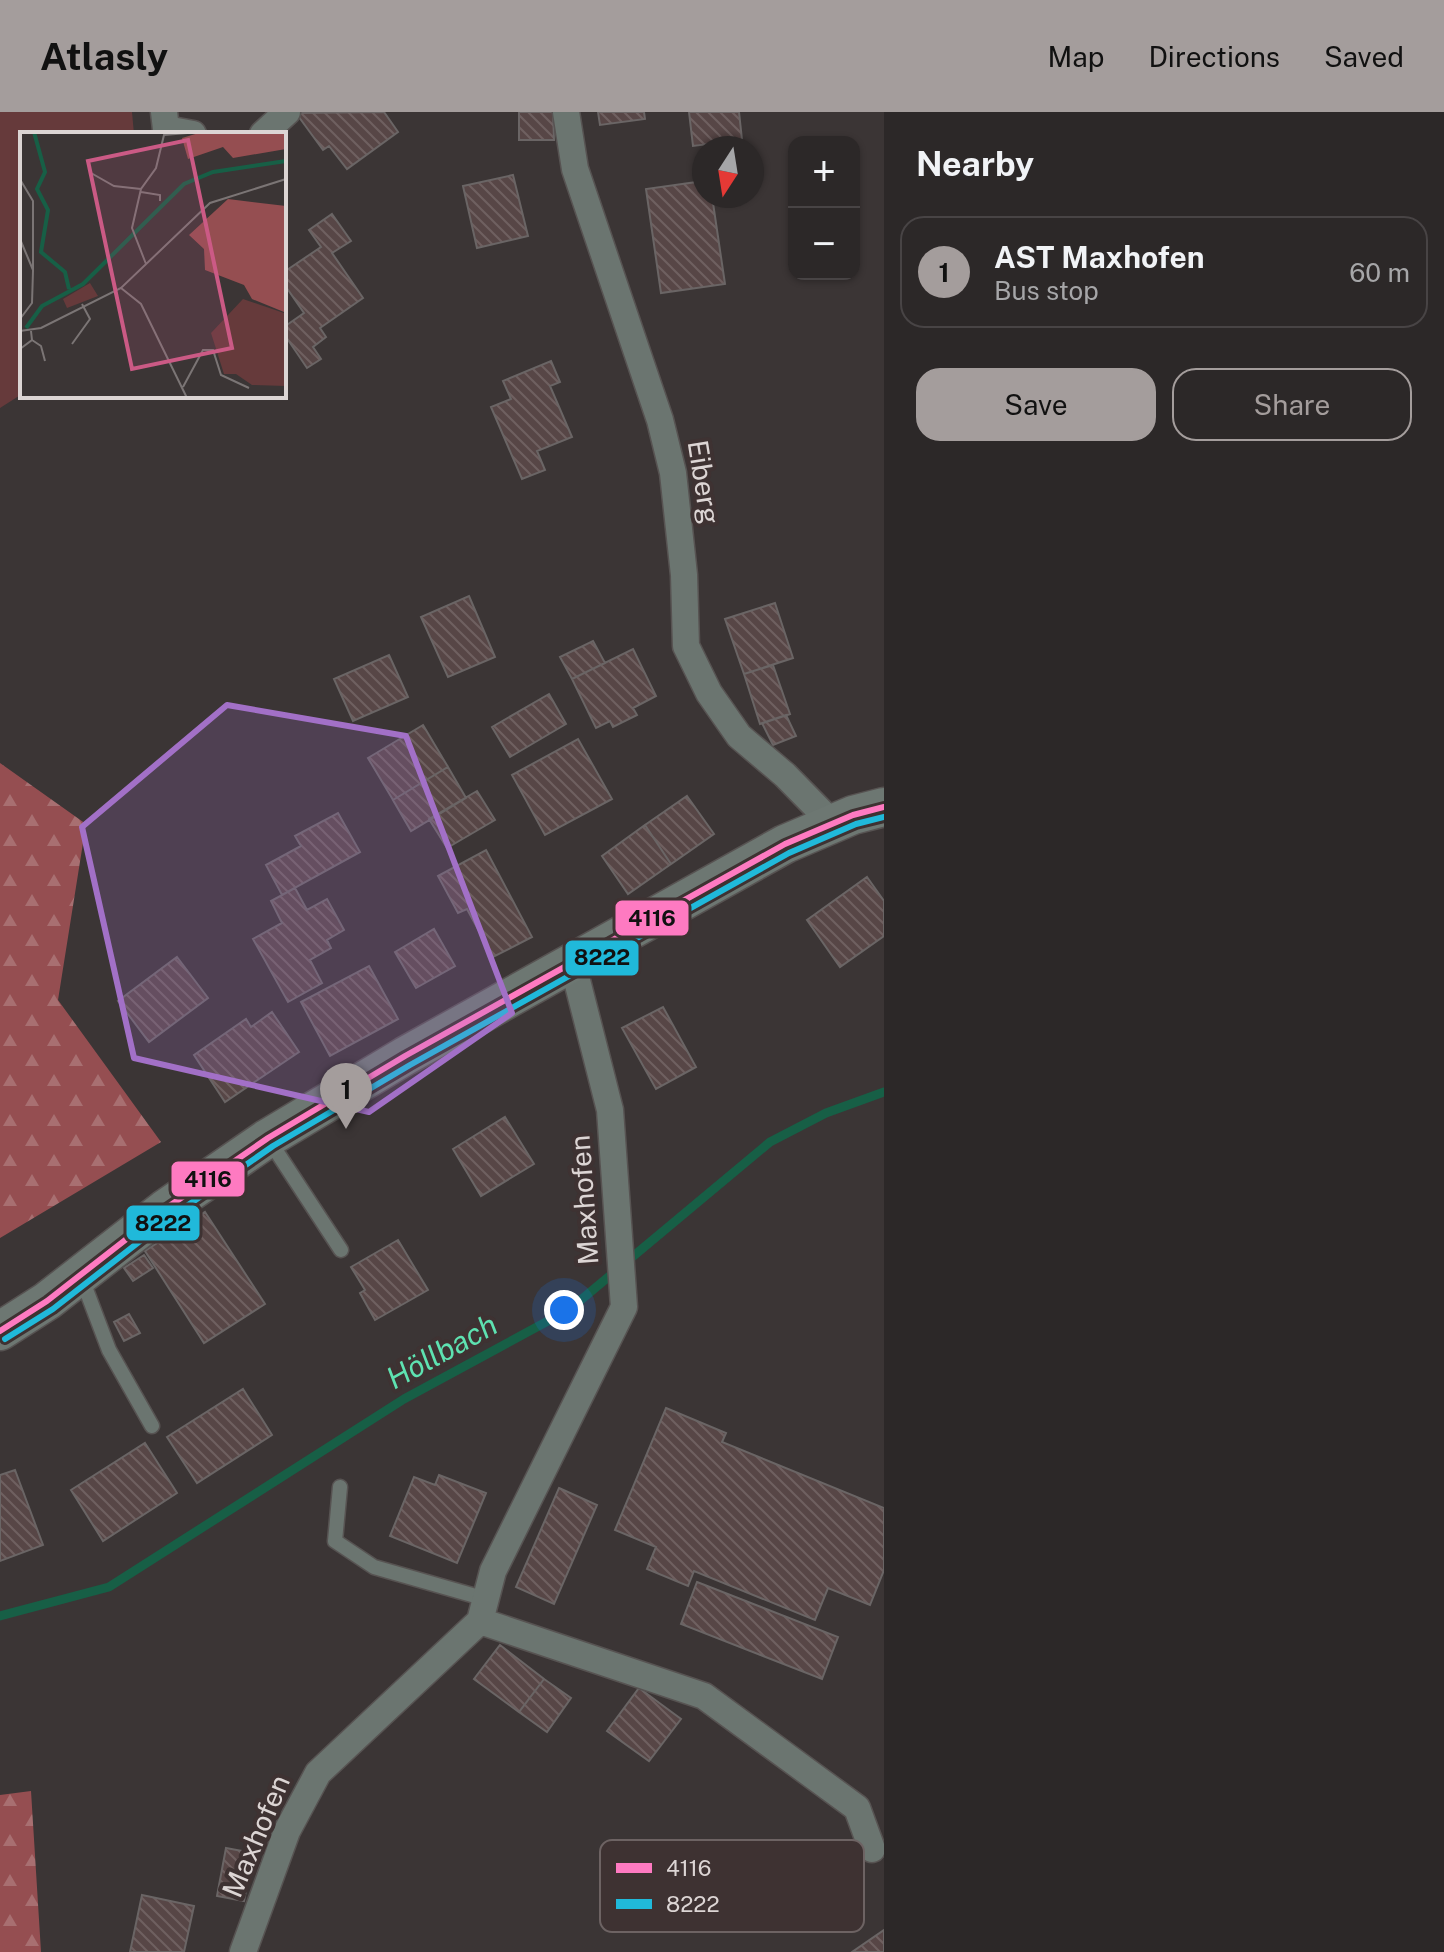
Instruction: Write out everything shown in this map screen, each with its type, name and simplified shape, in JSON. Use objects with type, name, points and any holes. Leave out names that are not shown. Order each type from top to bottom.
[{"type":"main road","points":[[0,1331],[47,1301],[165,1209],[268,1138],[572,961],[785,844],[832,823],[884,807]]},
{"type":"street","points":[[164,112],[166,129],[182,132]]},
{"type":"street","points":[[265,132],[287,112]]},
{"type":"street","name":"Eiberg","points":[[566,112],[575,169],[660,420],[673,473],[684,575],[686,646],[709,693],[739,736],[785,775],[832,823]]},
{"type":"street","name":"Maxhofen","points":[[243,1952],[287,1831],[318,1773],[483,1610],[493,1571],[624,1307],[610,1110],[572,961]]},
{"type":"street","points":[[483,1610],[704,1696],[857,1808],[872,1849]]},
{"type":"lane","points":[[268,1138],[341,1250]]},
{"type":"lane","points":[[80,1273],[109,1350],[152,1426]]},
{"type":"lane","points":[[340,1487],[335,1541],[374,1567],[483,1610]]},
{"type":"highlighted area","points":[[227,705],[406,736],[512,1013],[369,1112],[134,1058],[82,827]]},
{"type":"shaded area","points":[[0,112],[132,112],[134,132],[20,132],[20,395],[0,408]]},
{"type":"green space","points":[[0,763],[86,824],[58,1000],[161,1142],[0,1238]]},
{"type":"green space","points":[[31,1791],[41,1952],[0,1952],[0,1795]]},
{"type":"building","points":[[384,112],[398,132],[347,169],[329,146],[323,150],[296,113]]},
{"type":"building","points":[[519,112],[553,112],[554,140],[519,140]]},
{"type":"building","points":[[598,112],[644,112],[645,119],[600,125]]},
{"type":"building","points":[[689,112],[739,112],[742,136],[692,138]]},
{"type":"building","points":[[513,175],[528,236],[477,248],[463,186]]},
{"type":"building","points":[[692,183],[692,208],[714,208],[725,284],[661,293],[646,189]]},
{"type":"building","points":[[332,214],[351,241],[332,253],[363,298],[320,328],[326,337],[313,347],[321,359],[307,368],[286,337],[286,326],[304,313],[286,287],[286,271],[321,247],[309,230]]},
{"type":"building","points":[[551,361],[560,382],[550,386],[572,437],[537,451],[545,470],[522,479],[491,407],[511,399],[503,381]]},
{"type":"building","points":[[469,596],[495,657],[448,677],[421,617]]},
{"type":"building","points":[[775,603],[793,658],[744,674],[725,619]]},
{"type":"building","points":[[593,641],[605,663],[572,679],[560,657]]},
{"type":"building","points":[[633,649],[656,696],[633,708],[637,715],[613,727],[610,721],[596,728],[572,679]]},
{"type":"building","points":[[389,655],[408,697],[353,721],[334,679]]},
{"type":"building","points":[[773,665],[790,714],[760,724],[744,674]]},
{"type":"building","points":[[549,694],[566,724],[510,757],[492,727]]},
{"type":"building","points":[[786,715],[796,736],[773,745],[762,723]]},
{"type":"building","points":[[423,725],[448,767],[393,800],[368,758]]},
{"type":"building","points":[[578,739],[612,799],[545,835],[512,775]]},
{"type":"building","points":[[448,767],[466,798],[411,831],[393,800]]},
{"type":"building","points":[[477,791],[495,820],[447,848],[429,819]]},
{"type":"building","points":[[687,796],[714,834],[671,864],[645,825]]},
{"type":"building","points":[[338,813],[360,852],[282,895],[266,865],[301,846],[295,836]]},
{"type":"building","points":[[645,825],[671,864],[628,894],[602,856]]},
{"type":"building","points":[[486,850],[532,937],[493,957],[467,909],[458,913],[438,876]]},
{"type":"building","points":[[867,877],[884,901],[884,936],[840,967],[807,920]]},
{"type":"building","points":[[295,888],[307,910],[327,899],[344,930],[327,940],[331,948],[310,960],[322,983],[288,1002],[253,939],[282,923],[271,901]]},
{"type":"building","points":[[434,929],[455,966],[416,988],[395,952]]},
{"type":"building","points":[[177,957],[208,998],[149,1042],[118,1001]]},
{"type":"building","points":[[369,966],[398,1019],[330,1056],[301,1002]]},
{"type":"building","points":[[663,1007],[696,1067],[656,1089],[622,1028]]},
{"type":"building","points":[[272,1012],[299,1052],[225,1102],[194,1055],[246,1019],[251,1027]]},
{"type":"building","points":[[505,1117],[534,1164],[481,1196],[453,1149]]},
{"type":"building","points":[[205,1212],[265,1304],[204,1343],[145,1251]]},
{"type":"building","points":[[398,1240],[428,1290],[375,1320],[360,1293],[365,1290],[351,1267]]},
{"type":"building","points":[[144,1255],[153,1268],[133,1281],[124,1268]]},
{"type":"building","points":[[129,1314],[140,1333],[124,1341],[114,1322]]},
{"type":"building","points":[[243,1389],[272,1435],[197,1483],[167,1437]]},
{"type":"building","points":[[666,1408],[726,1433],[722,1442],[884,1508],[884,1570],[870,1605],[828,1588],[815,1620],[694,1571],[688,1586],[647,1569],[656,1547],[615,1530]]},
{"type":"building","points":[[145,1443],[177,1493],[103,1541],[71,1490]]},
{"type":"building","points":[[15,1470],[43,1545],[0,1561],[0,1475]]},
{"type":"building","points":[[439,1475],[486,1493],[457,1563],[390,1536],[414,1477],[435,1485]]},
{"type":"building","points":[[559,1488],[597,1505],[554,1604],[516,1587]]},
{"type":"building","points":[[697,1582],[838,1637],[822,1679],[681,1624]]},
{"type":"building","points":[[500,1645],[544,1679],[519,1712],[474,1679]]},
{"type":"building","points":[[544,1679],[571,1698],[547,1732],[519,1712]]},
{"type":"building","points":[[639,1688],[681,1719],[649,1761],[607,1731]]},
{"type":"building","points":[[226,1848],[253,1853],[244,1901],[217,1896]]},
{"type":"building","points":[[142,1895],[194,1906],[184,1952],[130,1952]]},
{"type":"building","points":[[884,1930],[884,1952],[852,1952]]},
{"type":"waterway","name":"Höllbach","points":[[0,1616],[109,1587],[404,1399],[570,1309],[770,1142],[826,1113],[884,1092]]},
{"type":"transit line","name":"4116","points":[[0,1331],[47,1301],[165,1209],[268,1138],[405,1056],[785,844],[853,815],[884,807]]},
{"type":"transit line","name":"8222","points":[[5,1339],[53,1309],[171,1217],[273,1146],[410,1065],[789,853],[856,824],[884,817]]},
{"type":"place","name":"AST Maxhofen","points":[[346,1129]]}]
